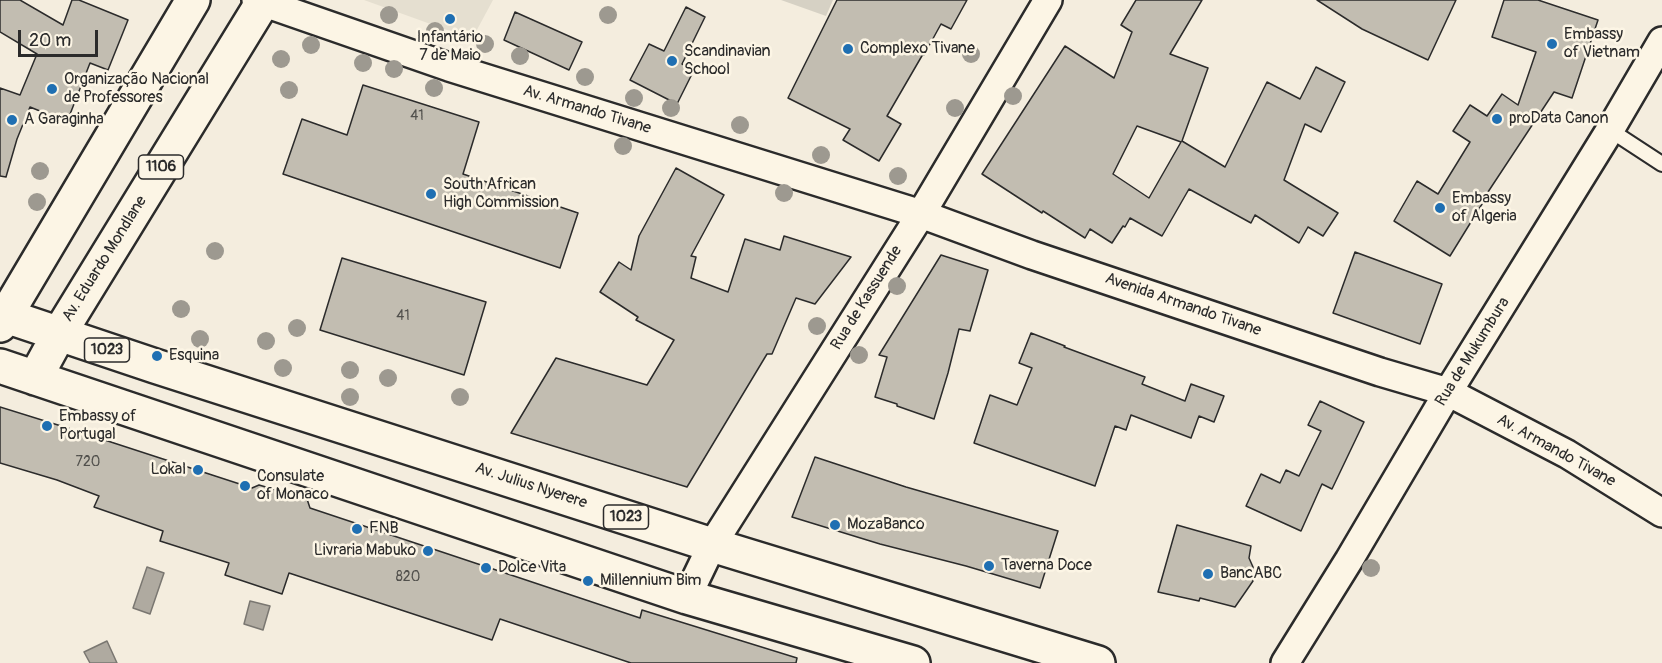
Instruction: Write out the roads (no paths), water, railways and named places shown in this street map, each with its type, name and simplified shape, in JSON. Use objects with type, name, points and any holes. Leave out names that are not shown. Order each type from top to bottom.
[{"type":"main road","points":[[2,318],[192,0]]},
{"type":"main road","name":"Av. Eduardo Mondlane","points":[[35,378],[59,334],[261,0]]},
{"type":"main road","name":"Av. Julius Nyerere","points":[[2,318],[59,334],[712,544],[1098,663]]},
{"type":"main road","points":[[0,366],[687,597],[913,663]]},
{"type":"street","name":"Av. Armando Tivane","points":[[261,0],[449,67],[921,214]]},
{"type":"street","name":"Rua de Kassuende","points":[[687,597],[712,544],[921,214],[1048,0]]},
{"type":"street","name":"Rua de Mukumbura","points":[[1285,663],[1662,41]]},
{"type":"street","name":"Avenida Armando Tivane","points":[[921,214],[1032,255],[1380,372],[1448,392]]},
{"type":"street","name":"Av. Armando Tivane","points":[[1448,392],[1567,454],[1662,513]]},
{"type":"lane","points":[[1610,130],[1662,164]]},
{"type":"place","name":"Infantário 7 de Maio","points":[[450,19]]},
{"type":"place","name":"Embassy of Vietnam","points":[[1552,44]]},
{"type":"place","name":"Complexo Tivane","points":[[848,49]]},
{"type":"place","name":"Scandinavian School","points":[[672,61]]},
{"type":"place","name":"Organização Nacional de Professores","points":[[52,89]]},
{"type":"place","name":"proData Canon","points":[[1497,119]]},
{"type":"place","name":"A Garaginha","points":[[12,120]]},
{"type":"place","name":"South African High Commission","points":[[431,194]]},
{"type":"place","name":"Embassy of Algeria","points":[[1440,208]]},
{"type":"place","name":"Esquina","points":[[157,356]]},
{"type":"place","name":"Embassy of Portugal","points":[[47,426]]},
{"type":"place","name":"Lokal","points":[[198,470]]},
{"type":"place","name":"Consulate of Monaco","points":[[245,486]]},
{"type":"place","name":"MozaBanco","points":[[835,525]]},
{"type":"place","name":"FNB","points":[[357,529]]},
{"type":"place","name":"Livraria Mabuko","points":[[428,551]]},
{"type":"place","name":"Taverna Doce","points":[[989,566]]},
{"type":"place","name":"Dolce Vita","points":[[486,568]]},
{"type":"place","name":"BancABC","points":[[1208,574]]},
{"type":"place","name":"Millennium Bim","points":[[588,581]]}]
